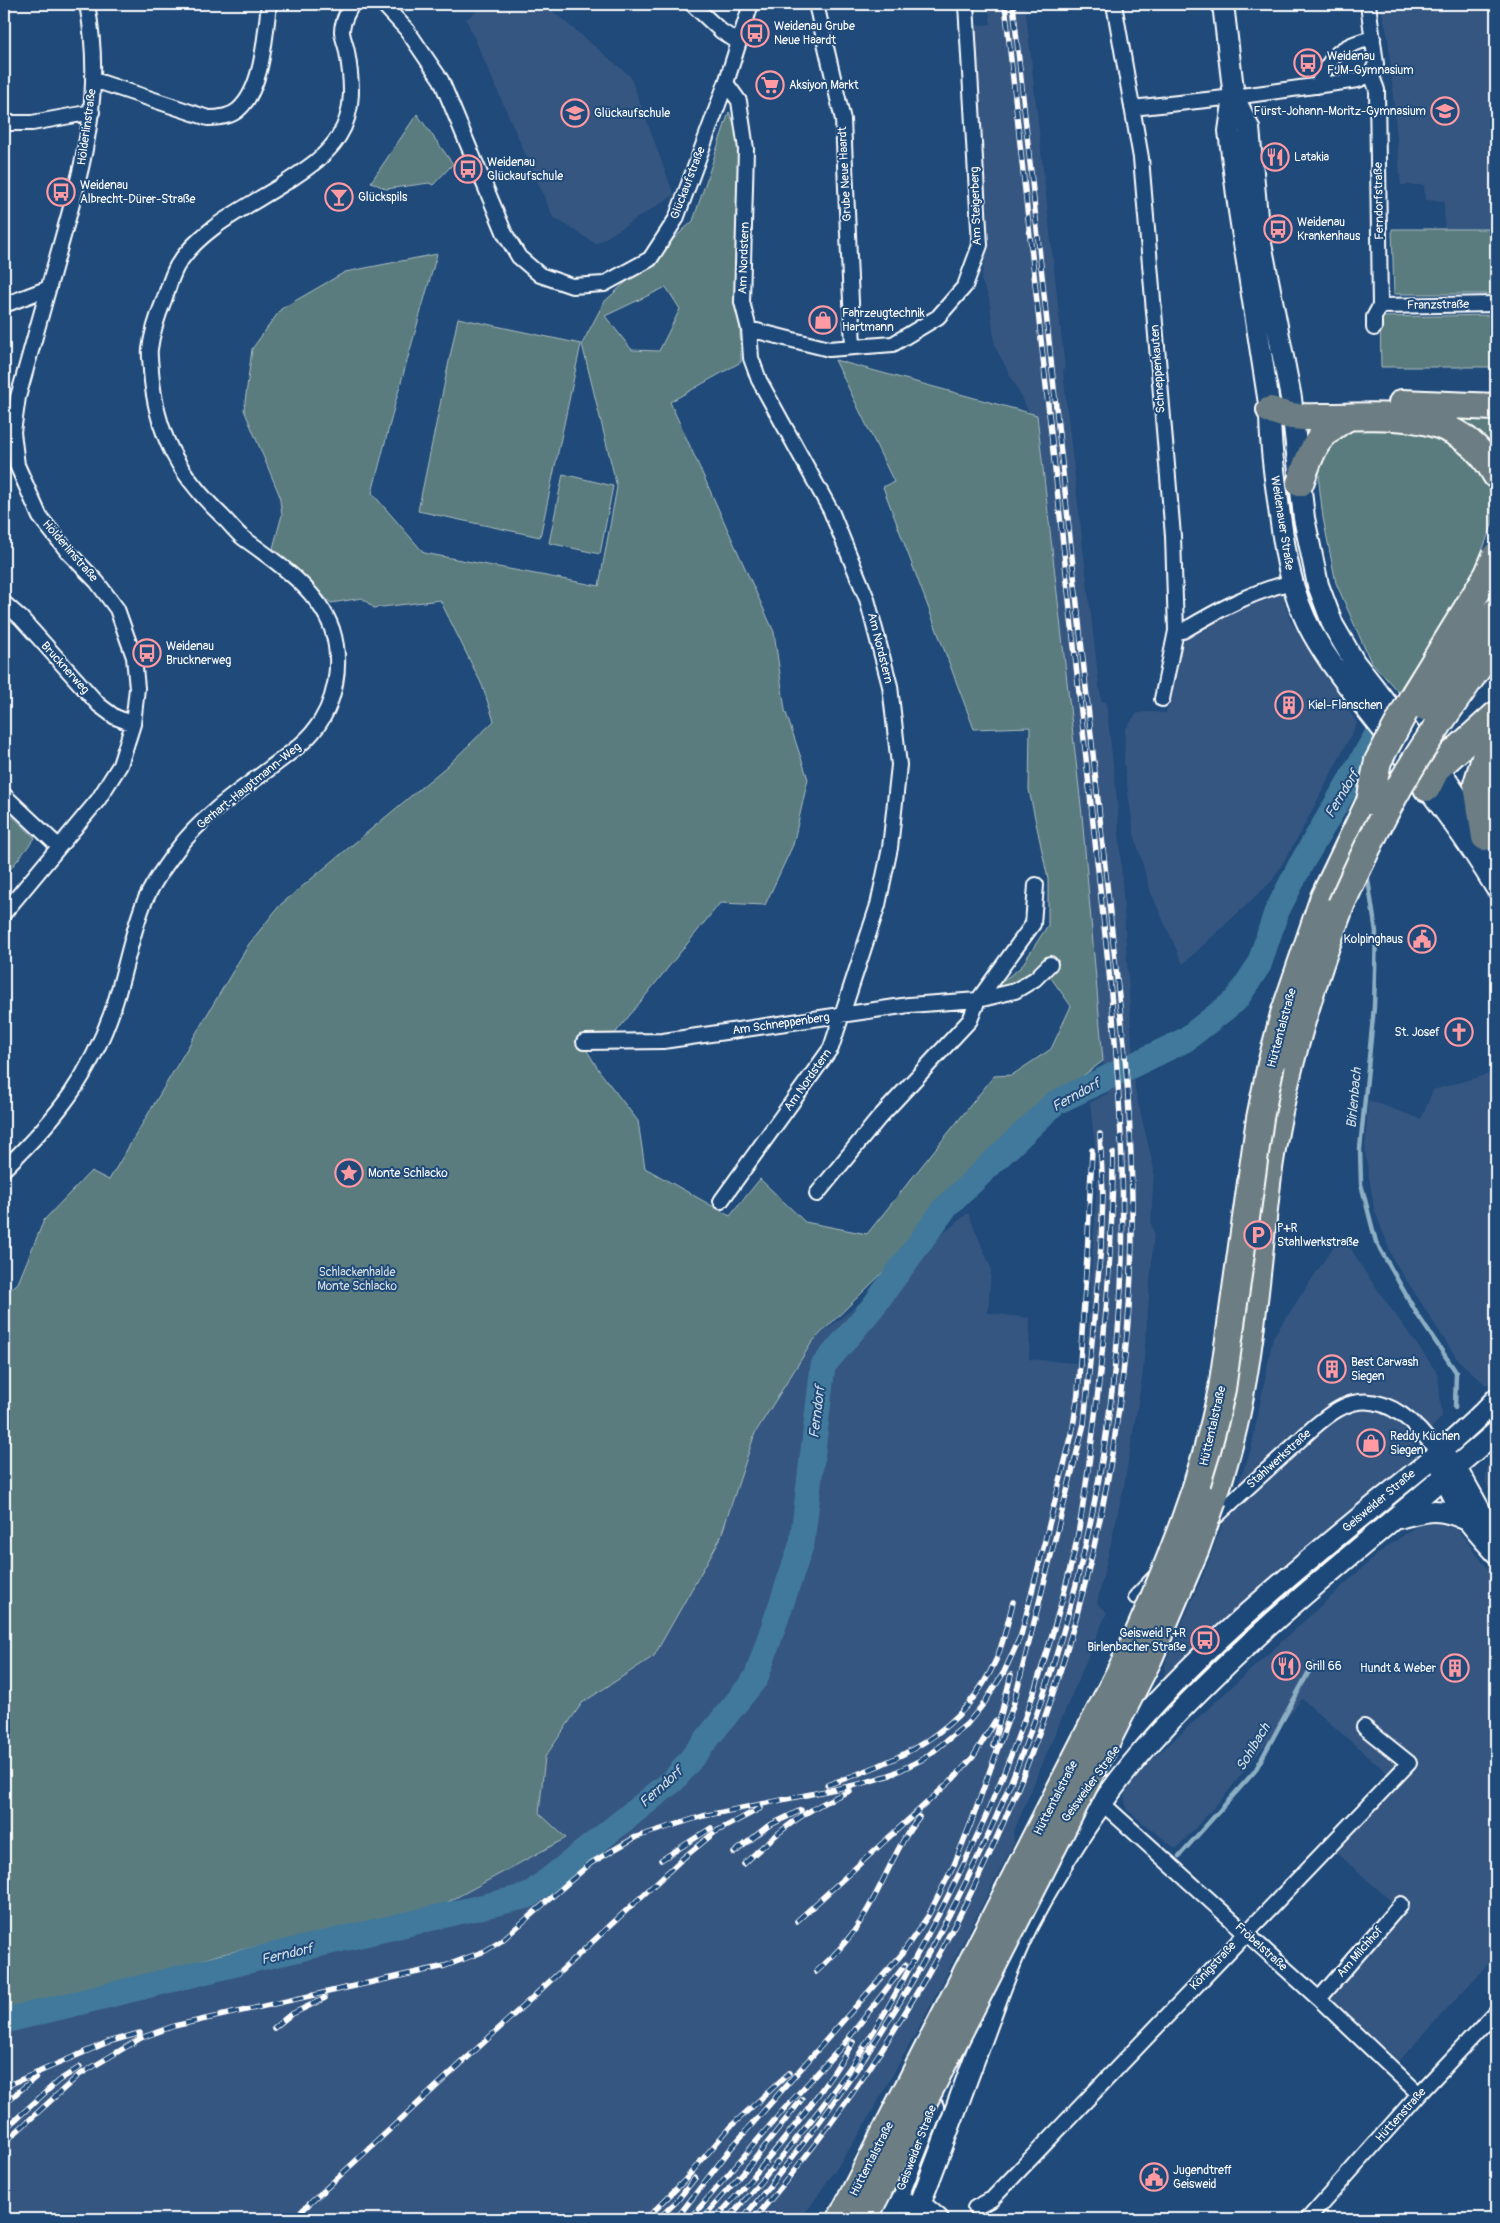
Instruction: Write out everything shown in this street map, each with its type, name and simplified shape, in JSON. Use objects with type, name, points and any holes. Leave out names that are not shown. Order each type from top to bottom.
[{"type":"highway","points":[[1284,408],[1496,407]]},
{"type":"highway","points":[[1284,408],[1348,417],[1404,417],[1442,425],[1458,433],[1490,465]]},
{"type":"highway","points":[[1300,483],[1317,441],[1329,428],[1348,417]]},
{"type":"highway","points":[[1370,800],[1378,761],[1412,698],[1488,574],[1496,555]]},
{"type":"highway","name":"Hüttentalstraße","points":[[841,2219],[1131,1650],[1161,1582],[1195,1495],[1213,1432],[1226,1370],[1260,1118],[1271,1064],[1284,1014],[1324,897],[1370,800],[1419,717],[1496,611]]},
{"type":"highway","name":"Hüttentalstraße","points":[[864,2219],[1110,1737],[1149,1658],[1196,1548],[1222,1472],[1236,1418],[1249,1345],[1269,1168],[1277,1121],[1288,1070],[1320,960],[1341,905],[1380,822],[1436,727],[1496,643]]},
{"type":"highway","points":[[1437,779],[1496,715]]},
{"type":"highway","points":[[1437,779],[1462,770],[1492,742]]},
{"type":"highway","points":[[1491,846],[1477,784],[1492,742]]},
{"type":"main road","name":"Weidenauer Straße","points":[[1223,4],[1234,97],[1248,128],[1258,228],[1284,408],[1300,483],[1310,552],[1325,605],[1372,701],[1400,752],[1437,779],[1491,846]]},
{"type":"main road","name":"Weidenauer Straße","points":[[1284,408],[1270,436],[1281,527],[1293,582],[1312,633],[1338,673],[1410,734],[1437,779],[1496,888]]},
{"type":"main road","points":[[1496,1399],[1438,1453],[1496,1540]]},
{"type":"main road","points":[[1450,1472],[1496,1432]]},
{"type":"main road","name":"Geisweider Straße","points":[[896,2215],[910,2165],[1010,1916],[1052,1838],[1089,1783],[1131,1729],[1211,1647],[1276,1586],[1438,1453]]},
{"type":"main road","points":[[1450,1472],[1467,1520],[1496,1553]]},
{"type":"main road","name":"Geisweider Straße","points":[[917,2212],[1001,1987],[1028,1926],[1063,1862],[1102,1803],[1148,1745],[1223,1668],[1301,1597],[1450,1472]]},
{"type":"main road","points":[[1395,1519],[1428,1510],[1438,1510],[1449,1512],[1467,1520]]},
{"type":"main road","points":[[896,2215],[917,2212],[938,2219]]},
{"type":"street","name":"Hölderlinstraße","points":[[4,913],[98,800],[120,765],[133,724],[137,688],[134,657],[117,609],[97,582],[68,552],[40,517],[10,463],[18,397],[85,155],[92,112],[94,80],[92,34],[87,4]]},
{"type":"street","points":[[94,80],[208,118],[222,118],[237,111],[249,97],[263,52],[269,4]]},
{"type":"street","name":"Gerhart-Hauptmann-Weg","points":[[4,1170],[41,1133],[66,1104],[90,1063],[114,1005],[143,904],[160,873],[179,846],[203,820],[297,748],[315,730],[326,710],[334,689],[338,659],[332,631],[325,613],[301,584],[240,535],[201,496],[181,468],[164,436],[154,402],[150,349],[159,314],[172,277],[178,265],[195,244],[229,216],[323,157],[341,134],[349,112],[352,85],[342,30],[345,18],[352,4]]},
{"type":"street","name":"Glückaufstraße","points":[[383,4],[407,30],[440,80],[505,234],[519,257],[540,275],[572,286],[604,284],[650,259],[676,218],[726,83],[751,4]]},
{"type":"street","points":[[692,4],[721,31],[738,42]]},
{"type":"street","name":"Grube Neue Haardt","points":[[816,4],[842,120],[853,347]]},
{"type":"street","name":"Am Steigerberg","points":[[748,329],[829,349],[894,344],[938,317],[965,286],[980,245],[966,4]]},
{"type":"street","name":"Schneppenkauten","points":[[1114,4],[1141,158],[1173,536],[1176,631],[1162,699]]},
{"type":"street","name":"Ferndorfstraße","points":[[1368,4],[1376,64],[1371,74],[1377,90],[1380,306],[1374,317],[1374,328]]},
{"type":"street","points":[[1317,86],[1327,64],[1340,50],[1351,43],[1373,38]]},
{"type":"street","points":[[1132,108],[1317,86],[1358,80],[1371,74]]},
{"type":"street","name":"Am Nordstern","points":[[720,1201],[831,1048],[878,905],[896,810],[900,765],[890,686],[867,599],[831,511],[759,380],[751,358],[748,329],[742,302],[746,149],[739,101],[726,83]]},
{"type":"street","points":[[4,123],[32,122],[92,112]]},
{"type":"street","points":[[4,305],[49,288]]},
{"type":"street","name":"Franzstraße","points":[[1380,306],[1496,304]]},
{"type":"street","points":[[1176,631],[1183,631],[1243,598],[1272,586],[1293,582]]},
{"type":"street","name":"Brucknerweg","points":[[4,603],[21,618],[99,705],[116,717],[133,724]]},
{"type":"street","points":[[4,795],[58,846]]},
{"type":"street","points":[[817,1194],[878,1119],[970,1020],[978,1000],[1034,924],[1036,885]]},
{"type":"street","name":"Am Schneppenberg","points":[[584,1042],[663,1041],[910,1006],[978,1000],[1015,991],[1035,979],[1050,964]]},
{"type":"street","name":"Stahlwerkstraße","points":[[1136,1597],[1194,1536],[1314,1427],[1342,1407],[1365,1402],[1388,1407],[1408,1418],[1425,1434],[1438,1453]]},
{"type":"street","name":"Königstraße","points":[[975,2208],[992,2199],[1409,1762],[1364,1727]]},
{"type":"street","name":"Fröbelstraße","points":[[1102,1803],[1319,1999],[1419,2094]]},
{"type":"street","name":"Am Milchhof","points":[[1319,1999],[1401,1904]]},
{"type":"street","name":"Hüttenstraße","points":[[1308,2219],[1419,2094],[1496,2012]]},
{"type":"shaded area","name":"Glückaufschule","points":[[487,4],[544,4],[630,76],[674,195],[596,244],[553,217],[466,19]]},
{"type":"shaded area","points":[[988,4],[1025,4],[1065,369],[1063,370],[1067,410],[1101,701],[1106,702],[1117,799],[1135,1090],[1154,1169],[1151,1224],[1154,1232],[1143,1372],[1124,1486],[1097,1603],[1107,1612],[1013,1833],[1014,1843],[920,2026],[860,2133],[810,2207],[798,2219],[4,2219],[4,2023],[218,1955],[437,1908],[566,1839],[539,1813],[545,1757],[582,1703],[654,1656],[720,1539],[755,1433],[812,1342],[968,1213],[991,1268],[988,1313],[1030,1318],[1029,1359],[1085,1364],[1098,1171],[1090,1103],[1108,1093],[1103,1061],[1082,815],[1038,415],[1029,412],[995,346],[989,298],[981,280],[988,242],[971,26],[991,24]]},
{"type":"shaded area","name":"Fürst-Johann-Moritz-Gymnasium","points":[[1380,4],[1496,4],[1496,238],[1445,238],[1444,201],[1425,200],[1424,185],[1401,185],[1388,37]]},
{"type":"shaded area","points":[[1282,592],[1290,620],[1357,723],[1301,832],[1272,881],[1183,964],[1151,893],[1134,834],[1124,763],[1125,730],[1136,714],[1144,712],[1166,713],[1175,687],[1180,644],[1216,619],[1252,601]]},
{"type":"shaded area","points":[[1496,1072],[1496,1375],[1486,1385],[1457,1359],[1393,1259],[1374,1208],[1365,1152],[1368,1100],[1421,1119],[1433,1090]]},
{"type":"shaded area","points":[[1342,1234],[1367,1275],[1438,1374],[1442,1417],[1411,1449],[1412,1458],[1283,1571],[1163,1685],[1166,1661],[1204,1573],[1251,1450],[1273,1337]]},
{"type":"shaded area","points":[[1496,1453],[1496,1510],[1486,1481],[1487,1466]]},
{"type":"shaded area","points":[[1425,1520],[1457,1529],[1496,1579],[1496,1955],[1399,2061],[1330,1998],[1391,1901],[1336,1852],[1399,1783],[1302,1699],[1225,1795],[1176,1849],[1127,1810],[1124,1795],[1143,1768],[1380,1552]]},
{"type":"green space","name":"Schlackenhalde Monte Schlacko","points":[[729,112],[740,137],[737,239],[741,362],[670,402],[774,632],[785,710],[808,779],[793,845],[765,905],[720,903],[613,1036],[586,1049],[600,1072],[638,1121],[645,1168],[730,1216],[760,1179],[805,1222],[867,1234],[994,1076],[1012,1075],[1051,1049],[1071,1006],[1051,978],[995,987],[1021,967],[1048,925],[1048,879],[1029,790],[1030,727],[974,729],[883,487],[894,482],[835,360],[1037,415],[1082,815],[1103,1061],[1084,1075],[812,1342],[755,1433],[720,1539],[654,1656],[582,1703],[545,1757],[539,1813],[566,1838],[437,1908],[218,1955],[4,2023],[4,1295],[18,1283],[44,1220],[91,1171],[109,1180],[249,944],[280,905],[447,766],[494,721],[482,685],[440,600],[374,608],[362,598],[331,603],[273,548],[282,515],[279,494],[244,410],[252,349],[281,309],[345,272],[437,254],[372,493],[424,553],[599,586],[617,487],[582,344],[604,302],[693,221]],"holes":[[[666,287],[680,309],[659,351],[632,350],[605,316]]]},
{"type":"green space","points":[[417,114],[453,164],[433,185],[429,183],[386,189],[371,182]]},
{"type":"green space","points":[[1392,229],[1496,229],[1496,294],[1394,294]]},
{"type":"green space","points":[[1496,315],[1496,367],[1381,367],[1380,317]]},
{"type":"green space","points":[[458,318],[581,344],[540,537],[418,511]]},
{"type":"green space","points":[[1454,416],[1496,418],[1496,456],[1453,420]]},
{"type":"green space","points":[[1383,424],[1443,435],[1480,468],[1492,496],[1492,525],[1473,575],[1398,692],[1370,660],[1336,583],[1323,518],[1319,483],[1320,458],[1342,429]]},
{"type":"green space","points":[[563,474],[613,486],[600,554],[549,543]]},
{"type":"green space","points":[[4,808],[35,838],[4,877]]},
{"type":"waterway","name":"Ferndorf","points":[[4,2021],[265,1957],[528,1896],[674,1780],[756,1678],[802,1543],[823,1366],[872,1308],[945,1208],[1055,1103],[1185,1040],[1236,1000],[1259,965],[1276,913],[1301,864],[1393,707]]},
{"type":"waterway","name":"Birlenbach","points":[[1357,767],[1358,801]]},
{"type":"waterway","name":"Birlenbach","points":[[1367,873],[1376,932],[1374,1007],[1360,1149],[1361,1184],[1376,1242],[1417,1314],[1456,1372],[1455,1408]]},
{"type":"waterway","name":"Sohlbach","points":[[1179,1856],[1255,1771],[1313,1664]]},
{"type":"railway","points":[[742,2219],[823,2117],[894,2011],[957,1900],[1010,1785],[1053,1667],[1086,1544],[1109,1418],[1121,1288],[1123,1209],[1116,1051],[1005,4]]},
{"type":"railway","points":[[754,2219],[834,2119],[904,2013],[966,1902],[1018,1787],[1061,1667],[1094,1544],[1117,1419],[1130,1292],[1132,1230],[1132,1168],[1124,1044],[1013,4]]},
{"type":"railway","points":[[970,1826],[1013,1706],[1084,1424],[1101,1247],[1103,1195],[1100,1134]]},
{"type":"railway","points":[[4,2143],[79,2075],[141,2038],[174,2026],[445,1966],[485,1951],[501,1941],[591,1863],[636,1837],[703,1816],[860,1784],[890,1775],[925,1758],[967,1724],[985,1702],[1004,1672],[1021,1635],[1072,1434],[1078,1393],[1092,1150]]},
{"type":"railway","points":[[728,2219],[829,2097],[883,2015],[911,1966],[969,1854],[1029,1706],[1061,1605],[1074,1553],[1085,1492],[1108,1293],[1113,1153]]},
{"type":"railway","points":[[827,1785],[854,1776],[903,1754],[947,1726],[965,1708],[982,1686],[996,1660],[1013,1602]]},
{"type":"railway","points":[[993,1746],[1011,1675]]},
{"type":"railway","points":[[797,1921],[954,1778],[973,1757],[995,1721]]},
{"type":"railway","points":[[744,1864],[768,1842],[806,1813],[850,1791]]},
{"type":"railway","points":[[293,2219],[682,1859],[715,1832],[761,1808]]},
{"type":"railway","points":[[734,1853],[768,1826],[801,1810]]},
{"type":"railway","points":[[816,1972],[855,1930],[872,1902],[897,1852],[919,1817]]},
{"type":"railway","points":[[676,2219],[732,2147],[901,1955],[928,1916],[954,1865],[972,1820]]},
{"type":"railway","points":[[661,1860],[711,1828]]},
{"type":"railway","points":[[690,2219],[784,2109],[844,2044],[905,1965]]},
{"type":"railway","points":[[274,2028],[290,2015],[325,1998]]},
{"type":"railway","points":[[4,2087],[108,2042],[140,2033]]},
{"type":"railway","points":[[715,2219],[753,2177],[806,2112],[853,2042]]},
{"type":"railway","points":[[4,2130],[58,2081],[80,2067]]},
{"type":"railway","points":[[646,2219],[684,2181],[730,2127],[789,2073]]},
{"type":"railway","points":[[4,2104],[36,2077]]},
{"type":"railway","points":[[702,2219],[754,2160],[802,2099]]},
{"type":"railway","points":[[658,2219],[677,2201],[695,2178]]},
{"type":"place","name":"Weidenau Grube Neue Haardt","points":[[755,33]]},
{"type":"place","name":"Weidenau FJM-Gymnasium","points":[[1308,63]]},
{"type":"place","name":"Aksiyon Markt","points":[[770,85]]},
{"type":"place","name":"Fürst-Johann-Moritz-Gymnasium","points":[[1445,111]]},
{"type":"place","name":"Glückaufschule","points":[[575,113]]},
{"type":"place","name":"Latakia","points":[[1275,157]]},
{"type":"place","name":"Weidenau Glückaufschule","points":[[468,169]]},
{"type":"place","name":"Weidenau Albrecht-Dürer-Straße","points":[[61,192]]},
{"type":"place","name":"Glückspils","points":[[339,197]]},
{"type":"place","name":"Weidenau Krankenhaus","points":[[1278,229]]},
{"type":"place","name":"Fahrzeugtechnik Hartmann","points":[[823,320]]},
{"type":"place","name":"Weidenau Brucknerweg","points":[[147,653]]},
{"type":"place","name":"Kiel-Flanschen","points":[[1289,705]]},
{"type":"place","name":"Kolpinghaus","points":[[1422,939]]},
{"type":"place","name":"St. Josef","points":[[1459,1032]]},
{"type":"place","name":"Monte Schlacko","points":[[349,1173]]},
{"type":"place","name":"P+R Stahlwerkstraße","points":[[1258,1235]]},
{"type":"place","name":"Best Carwash Siegen","points":[[1332,1369]]},
{"type":"place","name":"Reddy Küchen Siegen","points":[[1371,1443]]},
{"type":"place","name":"Geisweid P+R Birlenbacher Straße","points":[[1205,1640]]},
{"type":"place","name":"Grill 66","points":[[1286,1666]]},
{"type":"place","name":"Hundt & Weber","points":[[1455,1668]]},
{"type":"place","name":"Jugendtreff Geisweid","points":[[1154,2177]]}]
